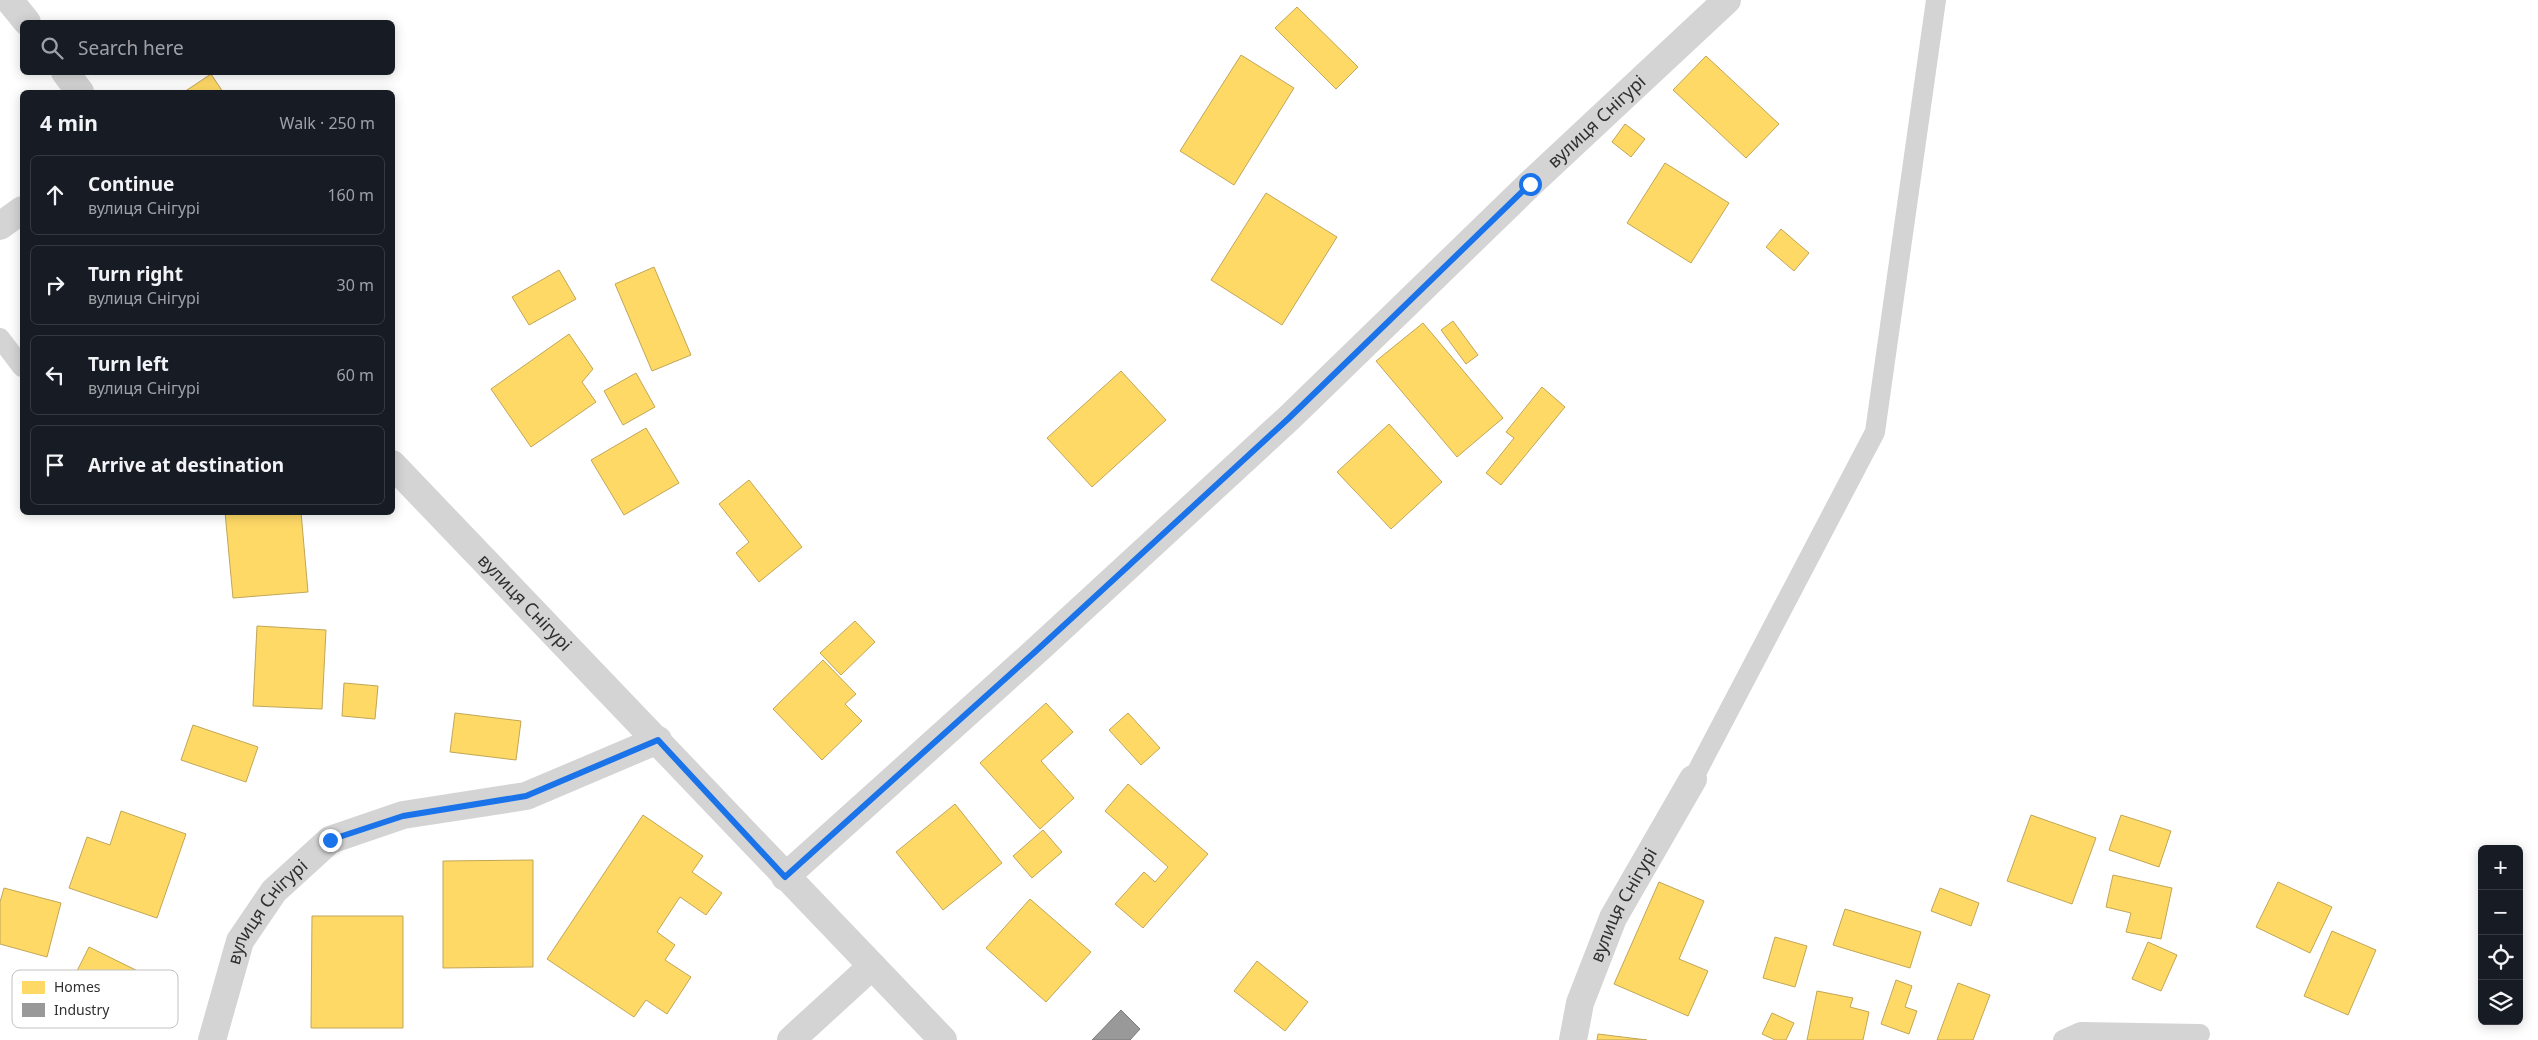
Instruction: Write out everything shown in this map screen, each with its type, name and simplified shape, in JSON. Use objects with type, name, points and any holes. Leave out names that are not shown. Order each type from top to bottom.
[{"type":"street","points":[[9,0],[25,20]]},
{"type":"street","name":"вулиця Снігурі","points":[[785,877],[1036,651],[1282,424],[1530,184],[1727,0]]},
{"type":"street","points":[[67,75],[78,90]]},
{"type":"street","points":[[0,226],[20,211]]},
{"type":"street","name":"вулиця Снігурі","points":[[395,467],[658,740],[785,877],[943,1040]]},
{"type":"street","name":"вулиця Снігурі","points":[[212,1040],[240,941],[274,890],[330,840],[403,816],[526,796],[658,740]]},
{"type":"street","name":"вулиця Снігурі","points":[[1573,1040],[1580,1003],[1613,918],[1693,779]]},
{"type":"street","points":[[791,1040],[872,966]]},
{"type":"lane","points":[[1693,779],[1875,432],[1936,0]]},
{"type":"lane","points":[[0,338],[20,364]]},
{"type":"lane","points":[[2063,1040],[2081,1032],[2200,1034]]},
{"type":"building: Homes","points":[[1297,7],[1358,67],[1336,89],[1275,28]]},
{"type":"building: Homes","points":[[1241,55],[1294,88],[1234,185],[1180,151]]},
{"type":"building: Homes","points":[[1706,56],[1779,124],[1746,158],[1673,90]]},
{"type":"building: Homes","points":[[212,75],[222,90],[187,90]]},
{"type":"building: Homes","points":[[1625,124],[1645,139],[1631,157],[1612,142]]},
{"type":"building: Homes","points":[[1665,163],[1729,203],[1691,263],[1627,223]]},
{"type":"building: Homes","points":[[1266,193],[1337,237],[1282,325],[1211,280]]},
{"type":"building: Homes","points":[[1781,229],[1809,253],[1794,271],[1766,247]]},
{"type":"building: Homes","points":[[654,267],[691,355],[652,371],[615,284]]},
{"type":"building: Homes","points":[[559,270],[576,299],[529,325],[512,297]]},
{"type":"building: Homes","points":[[1453,321],[1478,355],[1466,364],[1441,330]]},
{"type":"building: Homes","points":[[1423,323],[1503,418],[1457,457],[1376,361]]},
{"type":"building: Homes","points":[[569,334],[593,369],[582,382],[596,402],[531,447],[491,389]]},
{"type":"building: Homes","points":[[1121,371],[1166,420],[1092,487],[1047,438]]},
{"type":"building: Homes","points":[[636,373],[655,407],[623,425],[604,391]]},
{"type":"building: Homes","points":[[1542,387],[1565,407],[1501,485],[1486,473],[1514,438],[1506,432]]},
{"type":"building: Homes","points":[[1389,424],[1442,482],[1391,529],[1337,472]]},
{"type":"building: Homes","points":[[646,428],[679,483],[624,515],[591,460]]},
{"type":"building: Homes","points":[[749,480],[802,547],[759,582],[736,553],[749,542],[719,504]]},
{"type":"building: Homes","points":[[225,515],[301,515],[308,592],[233,598]]},
{"type":"building: Homes","points":[[855,621],[875,642],[841,675],[820,653]]},
{"type":"building: Homes","points":[[257,626],[326,630],[322,709],[253,706]]},
{"type":"building: Homes","points":[[823,660],[856,694],[845,704],[862,721],[822,760],[773,709]]},
{"type":"building: Homes","points":[[344,683],[378,686],[375,719],[342,716]]},
{"type":"building: Homes","points":[[1046,703],[1073,732],[1041,761],[1074,798],[1040,829],[980,763]]},
{"type":"building: Homes","points":[[455,713],[521,721],[516,760],[450,752]]},
{"type":"building: Homes","points":[[1128,713],[1160,748],[1141,765],[1109,730]]},
{"type":"building: Homes","points":[[193,725],[258,747],[246,782],[181,760]]},
{"type":"building: Homes","points":[[1128,784],[1208,854],[1143,928],[1115,904],[1144,872],[1155,882],[1168,867],[1105,811]]},
{"type":"building: Homes","points":[[955,804],[1002,863],[943,910],[896,852]]},
{"type":"building: Homes","points":[[121,811],[186,834],[157,918],[69,888],[87,837],[110,845]]},
{"type":"building: Homes","points":[[643,815],[703,856],[692,872],[722,893],[706,915],[680,897],[657,932],[675,945],[665,960],[691,977],[667,1014],[646,1000],[634,1017],[547,959]]},
{"type":"building: Homes","points":[[2031,815],[2096,838],[2072,904],[2007,881]]},
{"type":"building: Homes","points":[[2121,815],[2171,831],[2159,867],[2109,850]]},
{"type":"building: Homes","points":[[1043,830],[1062,852],[1032,878],[1013,856]]},
{"type":"building: Homes","points":[[533,860],[533,967],[443,968],[443,861]]},
{"type":"building: Homes","points":[[2113,875],[2172,888],[2161,939],[2126,932],[2131,913],[2106,907]]},
{"type":"building: Homes","points":[[1659,882],[1704,901],[1679,959],[1708,971],[1688,1016],[1614,984]]},
{"type":"building: Homes","points":[[2278,882],[2332,907],[2310,953],[2256,927]]},
{"type":"building: Homes","points":[[4,888],[61,903],[47,957],[0,944],[0,902]]},
{"type":"building: Homes","points":[[1940,888],[1979,903],[1971,926],[1931,911]]},
{"type":"building: Homes","points":[[1030,899],[1091,952],[1046,1002],[986,948]]},
{"type":"building: Homes","points":[[1845,909],[1921,932],[1910,968],[1833,945]]},
{"type":"building: Homes","points":[[312,916],[403,916],[403,1028],[311,1028]]},
{"type":"building: Homes","points":[[2332,931],[2376,950],[2348,1015],[2304,996]]},
{"type":"building: Homes","points":[[1775,937],[1807,946],[1795,987],[1763,978]]},
{"type":"building: Homes","points":[[2148,942],[2177,955],[2161,991],[2132,979]]},
{"type":"building: Homes","points":[[89,947],[136,970],[78,970]]},
{"type":"building: Homes","points":[[1257,961],[1308,1002],[1285,1031],[1234,991]]},
{"type":"building: Homes","points":[[1896,980],[1912,986],[1905,1007],[1917,1011],[1909,1034],[1881,1024]]},
{"type":"building: Homes","points":[[1958,983],[1990,995],[1973,1040],[1937,1040]]},
{"type":"building: Homes","points":[[1817,991],[1853,998],[1850,1007],[1869,1012],[1863,1040],[1807,1040]]},
{"type":"building: Homes","points":[[1772,1013],[1794,1023],[1786,1040],[1775,1040],[1762,1034]]},
{"type":"building: Homes","points":[[1598,1034],[1647,1040],[1597,1040]]},
{"type":"building: Industry","points":[[1121,1010],[1140,1029],[1130,1040],[1092,1040]]},
{"type":"route","points":[[330,840],[403,816],[526,796],[658,740],[785,877],[1036,651],[1289,418],[1530,184]]}]
